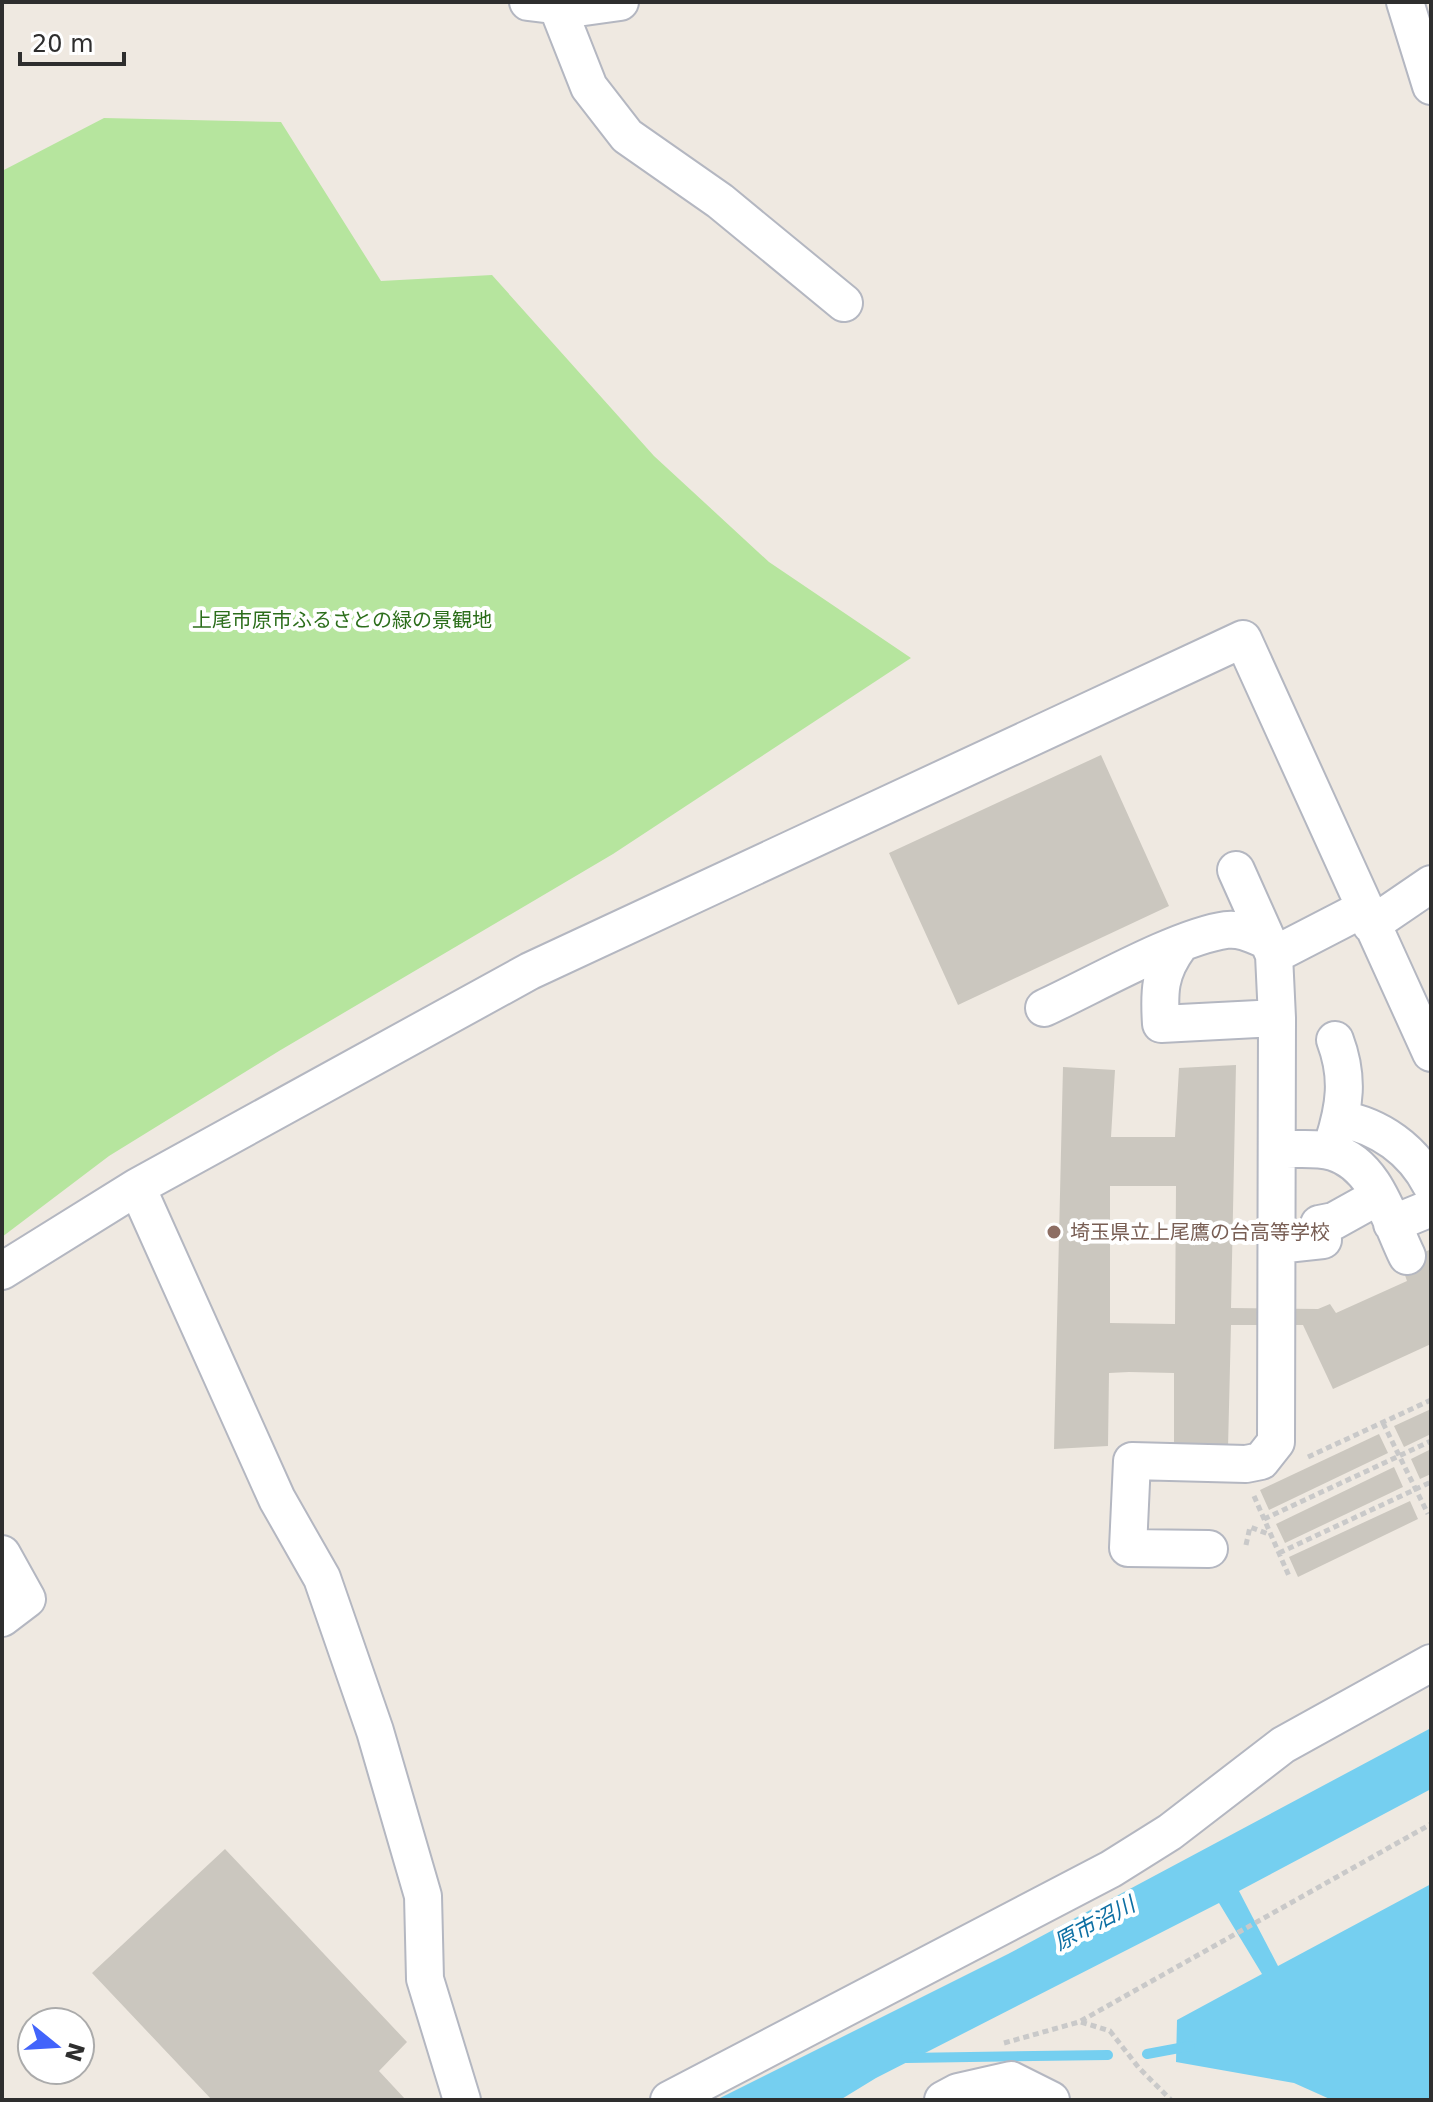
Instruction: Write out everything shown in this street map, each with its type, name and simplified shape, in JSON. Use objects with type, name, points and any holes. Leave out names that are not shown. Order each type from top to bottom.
[{"type":"street","points":[[542,4],[577,8],[620,2]]},
{"type":"street","points":[[1405,2],[1431,86]]},
{"type":"street","points":[[542,4],[589,87],[627,136],[720,201],[844,303]]},
{"type":"street","points":[[2,1271],[137,1187],[530,971],[1243,639],[1431,1053]]},
{"type":"street","points":[[1209,1549],[1128,1548],[1132,1461],[1246,1464],[1261,1461],[1276,1442],[1277,1018],[1271,948],[1236,870]]},
{"type":"street","points":[[1271,948],[1367,917],[1431,884]]},
{"type":"street","points":[[1044,1008],[1179,946],[1228,929],[1245,931],[1271,948]]},
{"type":"street","points":[[1179,946],[1166,964],[1158,986],[1161,1024],[1277,1018]]},
{"type":"street","points":[[1335,1040],[1343,1060],[1346,1090],[1335,1135],[1385,1211]]},
{"type":"street","points":[[1277,1149],[1335,1135],[1362,1123],[1386,1136],[1419,1161],[1431,1185]]},
{"type":"street","points":[[1385,1211],[1386,1136]]},
{"type":"street","points":[[137,1187],[277,1499],[322,1578],[375,1731],[423,1896],[425,1979],[462,2100]]},
{"type":"street","points":[[1277,1245],[1323,1240],[1319,1224],[1385,1211],[1431,1208]]},
{"type":"street","points":[[2,1554],[27,1599],[2,1618]]},
{"type":"street","points":[[669,2100],[1111,1869],[1170,1832],[1283,1745],[1431,1663]]},
{"type":"street","points":[[943,2100],[958,2092],[1011,2080],[1051,2100]]},
{"type":"path","points":[[1303,1459],[1431,1400]]},
{"type":"path","points":[[1383,1423],[1428,1514]]},
{"type":"path","points":[[1264,1519],[1431,1441]]},
{"type":"path","points":[[1279,1553],[1431,1482]]},
{"type":"path","points":[[1249,1484],[1289,1576]]},
{"type":"path","points":[[1003,2044],[1079,2022],[1431,1824]]},
{"type":"path","points":[[1079,2022],[1110,2031],[1139,2068],[1171,2100]]},
{"type":"green space","name":"上尾市原市ふるさとの緑の景観地","points":[[104,118],[281,122],[381,281],[492,275],[654,456],[769,562],[911,658],[613,854],[279,1051],[109,1156],[2,1237],[2,171]]},
{"type":"water","name":"原市沼川","points":[[1431,1728],[1431,1789],[1239,1891],[1278,1966],[1431,1884],[1431,2100],[1332,2100],[1294,2083],[1176,2062],[1177,2020],[1262,1974],[1219,1903],[876,2078],[840,2100],[716,2100],[1008,1954]]},
{"type":"building","points":[[1101,755],[1169,906],[958,1005],[889,853]]},
{"type":"building","points":[[1236,1065],[1231,1308],[1318,1309],[1330,1304],[1336,1313],[1407,1281],[1401,1264],[1431,1249],[1431,1344],[1333,1389],[1303,1325],[1231,1325],[1228,1448],[1174,1448],[1174,1373],[1129,1372],[1109,1373],[1108,1446],[1054,1449],[1063,1067],[1115,1070],[1111,1137],[1175,1137],[1179,1068]],"holes":[[[1110,1186],[1176,1186],[1175,1324],[1110,1323]]]},
{"type":"building","points":[[1431,1409],[1431,1434],[1404,1447],[1394,1426]]},
{"type":"building","points":[[1379,1434],[1388,1453],[1269,1510],[1260,1490]]},
{"type":"building","points":[[1431,1449],[1431,1474],[1420,1479],[1411,1459]]},
{"type":"building","points":[[1394,1467],[1403,1487],[1285,1543],[1276,1524]]},
{"type":"building","points":[[1410,1501],[1418,1519],[1298,1577],[1289,1557]]},
{"type":"building","points":[[225,1849],[407,2042],[379,2071],[406,2100],[212,2100],[92,1973]]},
{"type":"waterway","points":[[1147,2054],[1190,2046]]},
{"type":"waterway","points":[[906,2058],[1108,2055]]},
{"type":"place","name":"埼玉県立上尾鷹の台高等学校","points":[[1054,1232]]}]
